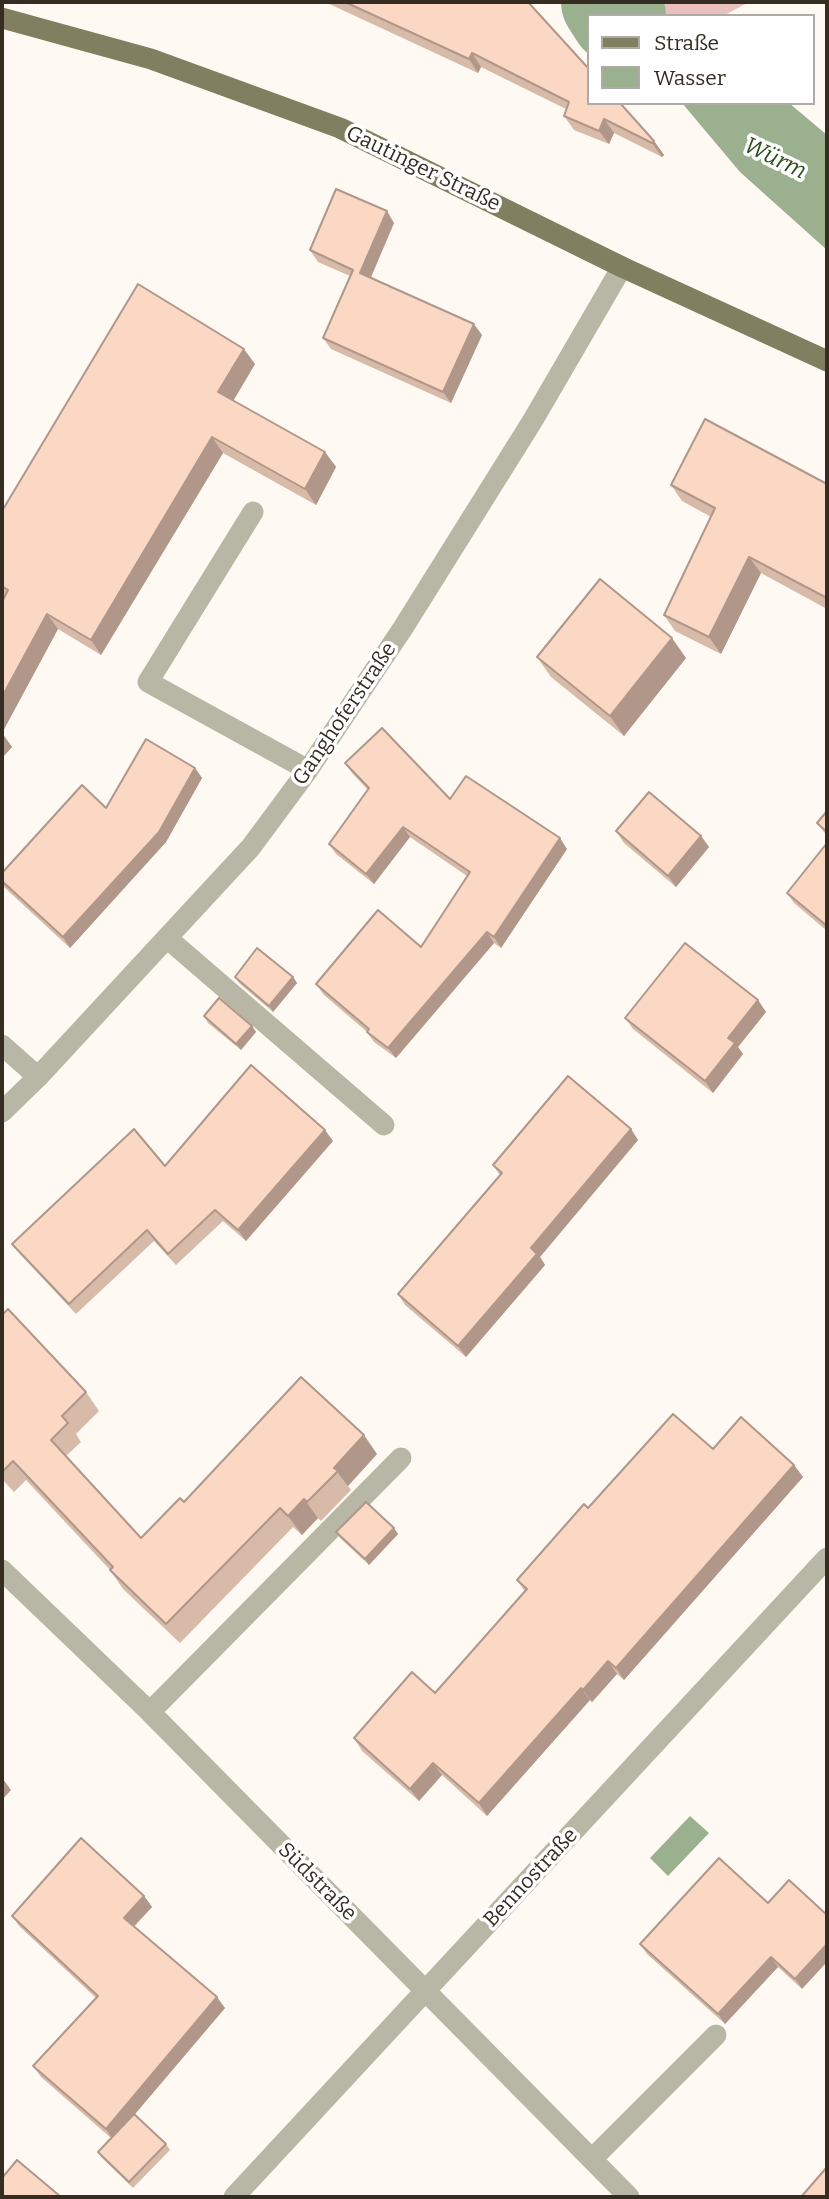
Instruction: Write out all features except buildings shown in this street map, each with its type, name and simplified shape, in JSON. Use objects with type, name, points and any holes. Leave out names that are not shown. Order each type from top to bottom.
[{"type":"main road","name":"Gautinger Straße","points":[[2,18],[151,59],[340,128],[622,267],[827,361]]},
{"type":"street","name":"Ganghoferstraße","points":[[2,1112],[38,1077],[251,847],[308,770],[454,548],[533,420],[622,267]]},
{"type":"street","points":[[253,512],[148,682],[308,770]]},
{"type":"street","points":[[167,938],[384,1125]]},
{"type":"street","points":[[2,1045],[38,1077]]},
{"type":"street","points":[[150,1712],[401,1458]]},
{"type":"street","name":"Bennostraße","points":[[234,2197],[827,1558]]},
{"type":"street","name":"Südstraße","points":[[2,1570],[150,1712],[629,2197]]},
{"type":"street","points":[[592,2159],[716,2035]]},
{"type":"shaded area","points":[[583,2],[749,2],[727,14],[592,14]]},
{"type":"water","points":[[684,105],[791,105],[827,135],[827,250],[740,172]]},
{"type":"water","points":[[690,1816],[709,1833],[668,1876],[650,1858]]},
{"type":"waterway","name":"Würm","points":[[609,2],[617,14]]}]
